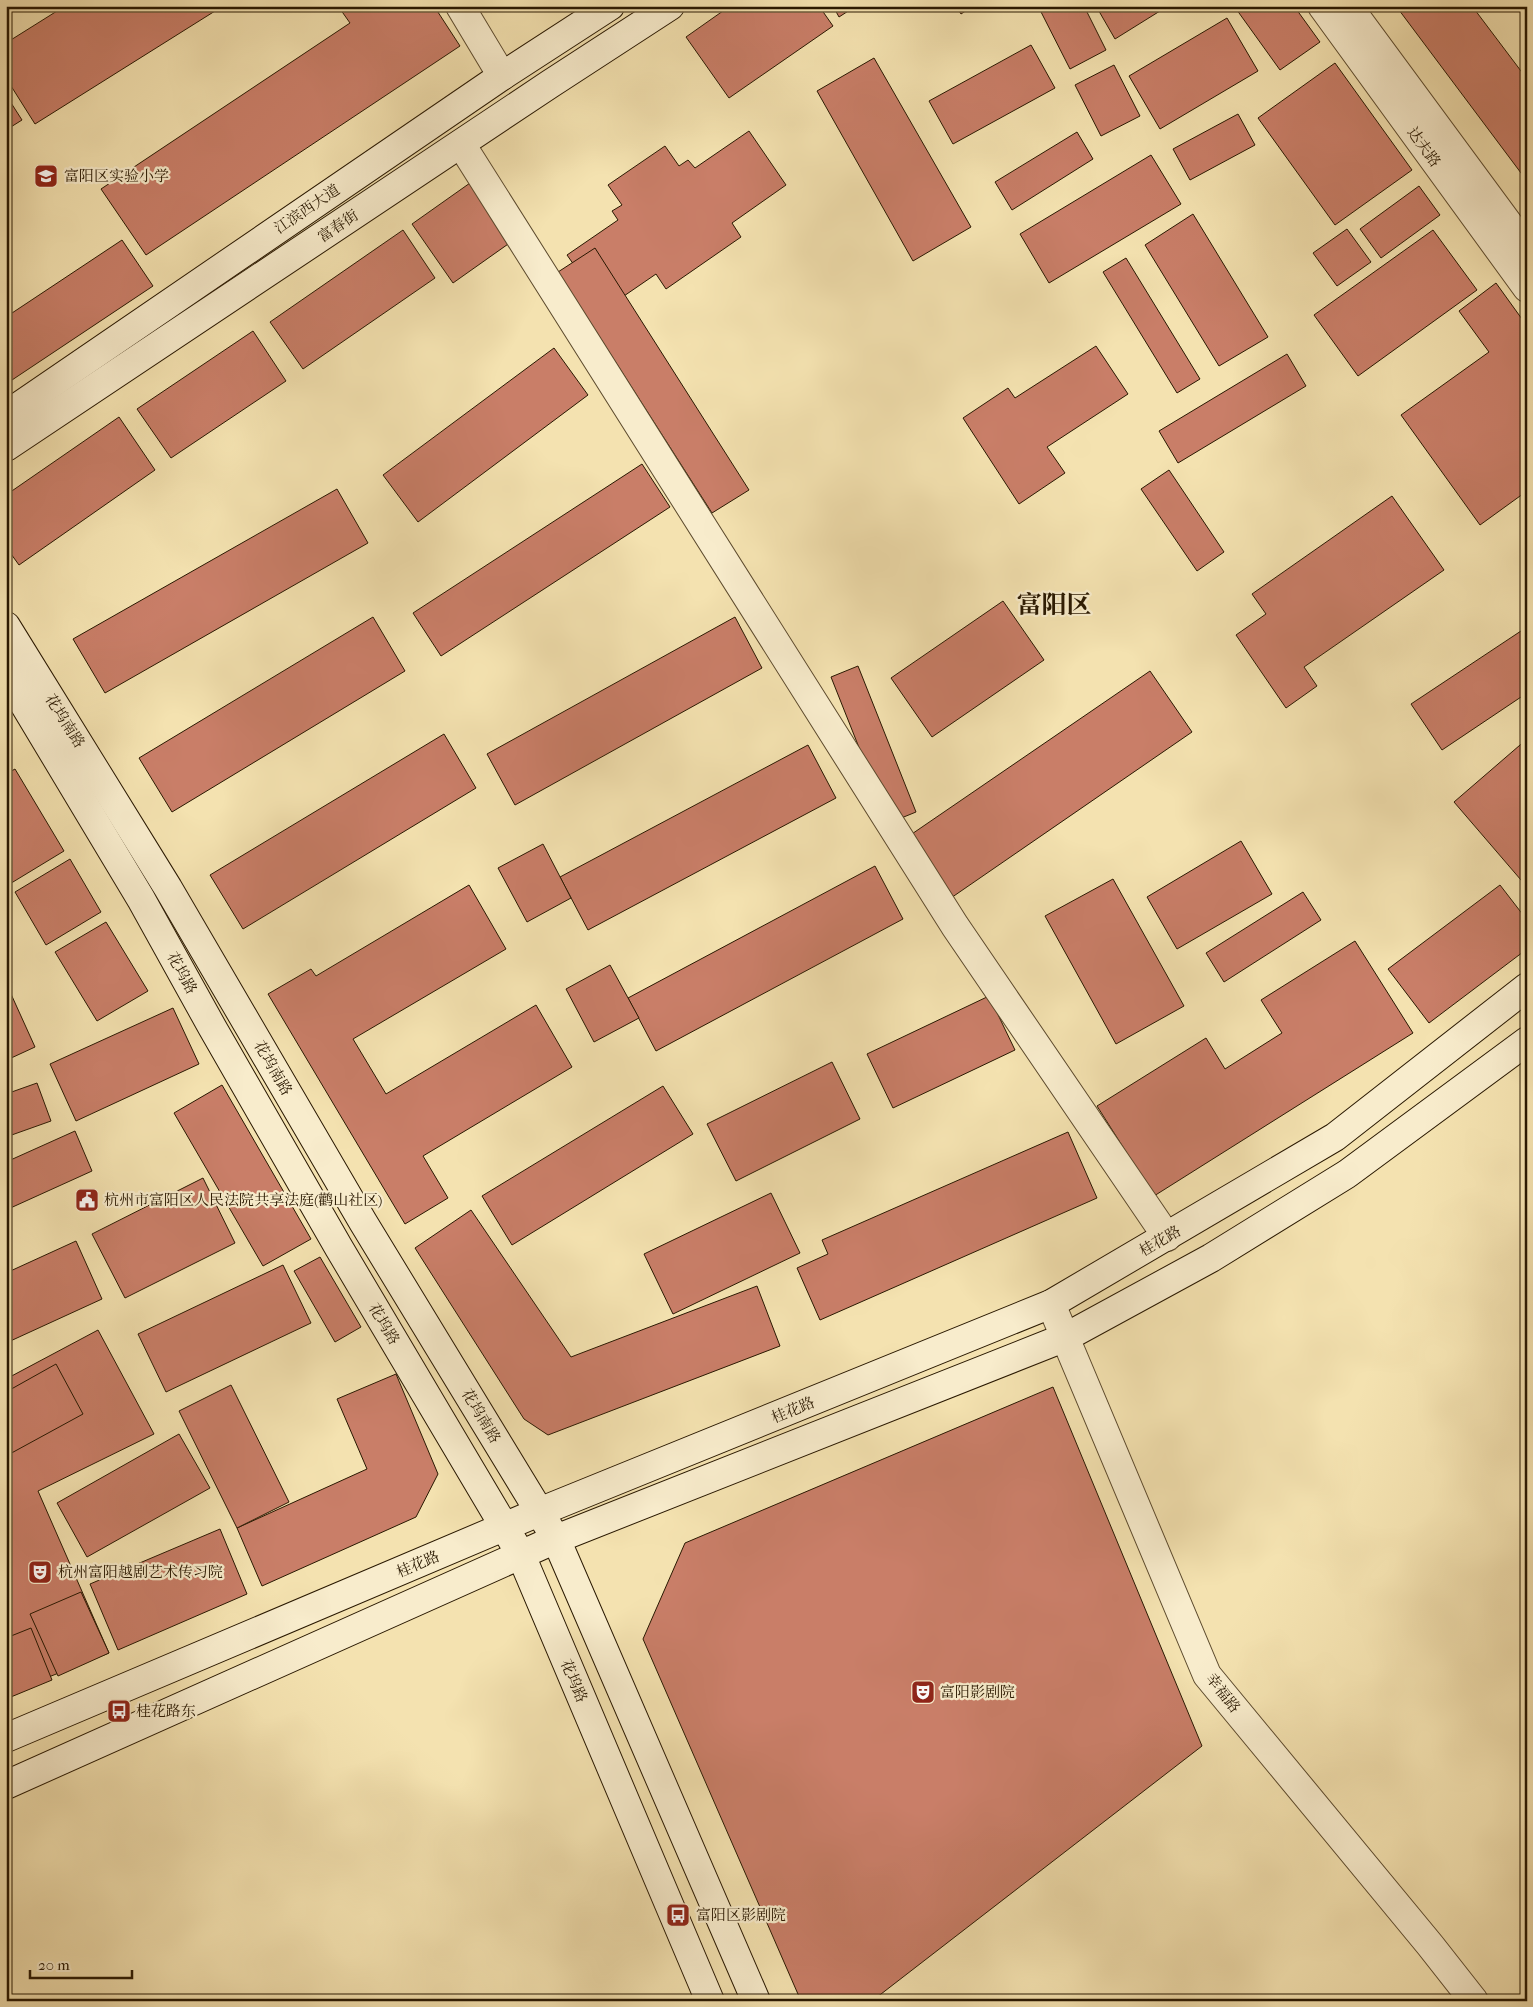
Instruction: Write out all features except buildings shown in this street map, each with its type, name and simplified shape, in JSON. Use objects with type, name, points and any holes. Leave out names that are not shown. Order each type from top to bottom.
[{"type":"main road","points":[[460,6],[502,76]]},
{"type":"main road","name":"江滨西大道","points":[[6,415],[502,76],[610,6]]},
{"type":"main road","name":"富春街","points":[[6,447],[670,6]]},
{"type":"main road","name":"达夫路","points":[[1322,6],[1527,288]]},
{"type":"main road","name":"达夫路","points":[[1348,6],[1527,249]]},
{"type":"main road","points":[[461,144],[955,926],[1167,1237]]},
{"type":"main road","name":"花坞南路","points":[[6,626],[168,888],[363,1222],[539,1512]]},
{"type":"main road","name":"花坞路","points":[[6,674],[141,899],[329,1231],[521,1555],[710,2001]]},
{"type":"main road","name":"桂花路","points":[[6,1738],[539,1512],[1052,1304],[1335,1137],[1527,987]]},
{"type":"main road","points":[[6,1785],[556,1540],[1066,1337],[1211,1258],[1347,1174],[1527,1041]]},
{"type":"main road","name":"幸福路","points":[[1052,1304],[1207,1675],[1424,1937],[1474,2001]]},
{"type":"main road","points":[[539,1512],[556,1540],[756,2001]]},
{"type":"place","name":"富阳区实验小学","points":[[46,176]]},
{"type":"place","name":"杭州市富阳区人民法院共享法庭(鹳山社区)","points":[[87,1200]]},
{"type":"place","name":"杭州富阳越剧艺术传习院","points":[[40,1572]]},
{"type":"place","name":"富阳影剧院","points":[[923,1692]]},
{"type":"place","name":"桂花路东","points":[[119,1711]]},
{"type":"place","name":"富阳区影剧院","points":[[678,1915]]},
{"type":"district","name":"富阳区","points":[[1054,604]]}]
